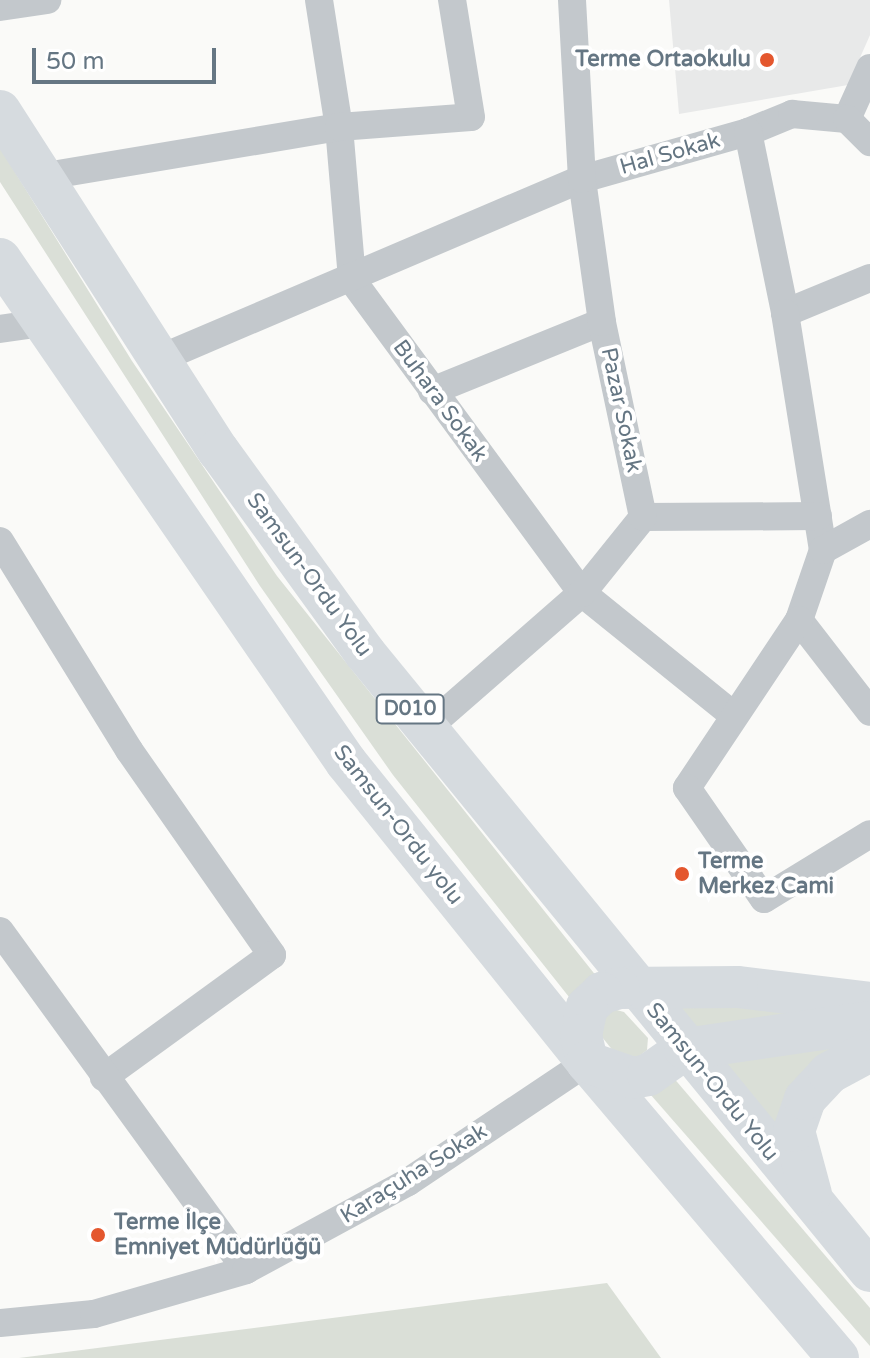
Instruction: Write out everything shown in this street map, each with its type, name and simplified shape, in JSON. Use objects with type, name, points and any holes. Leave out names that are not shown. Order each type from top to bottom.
[{"type":"highway","name":"Samsun-Ordu Yolu","points":[[0,111],[236,476],[426,729],[821,1217],[870,1271]]},
{"type":"highway","name":"Samsun-Ordu yolu","points":[[0,259],[41,323],[346,762],[587,1062],[838,1358]]},
{"type":"highway","points":[[870,1003],[737,987],[636,988],[602,993],[587,1007],[581,1021],[587,1062],[633,1078],[648,1075],[685,1049],[870,1022]]},
{"type":"highway","points":[[821,1217],[801,1171],[794,1131],[805,1099],[821,1082],[870,1051]]},
{"type":"street","points":[[0,7],[47,0]]},
{"type":"street","points":[[319,0],[339,127],[352,280]]},
{"type":"street","points":[[40,177],[339,127],[471,117],[452,0]]},
{"type":"street","name":"Pazar Sokak","points":[[572,0],[582,179],[602,322],[643,517]]},
{"type":"street","points":[[847,119],[870,68]]},
{"type":"street","points":[[748,132],[792,114],[847,119],[870,142]]},
{"type":"street","name":"Hal Sokak","points":[[159,359],[352,280],[582,179],[748,132],[785,313],[823,550],[799,620],[687,788],[764,899],[870,834]]},
{"type":"street","points":[[785,313],[870,278]]},
{"type":"street","name":"Buhara Sokak","points":[[352,280],[582,593],[733,715]]},
{"type":"street","points":[[432,391],[602,322]]},
{"type":"street","points":[[0,329],[41,323]]},
{"type":"street","points":[[426,729],[582,593],[643,517],[818,516]]},
{"type":"street","points":[[823,550],[870,524]]},
{"type":"street","points":[[0,541],[129,750],[272,955],[104,1077]]},
{"type":"street","points":[[799,620],[870,712]]},
{"type":"street","points":[[0,931],[246,1270]]},
{"type":"street","name":"Karaçuha Sokak","points":[[5,1314],[94,1314],[246,1270],[408,1182],[587,1062]]},
{"type":"shaded area","name":"Terme Ortaokulu","points":[[669,0],[870,0],[870,35],[848,85],[679,114]]},
{"type":"shaded area","points":[[0,148],[132,361],[277,576],[601,982],[569,997],[393,775],[260,586],[0,182]]},
{"type":"shaded area","points":[[636,988],[870,1022],[829,1073],[801,1171]]},
{"type":"shaded area","points":[[613,1009],[624,1012],[648,1038],[647,1050],[634,1060],[622,1062],[598,1032],[601,1017]]},
{"type":"shaded area","points":[[672,1076],[870,1308],[870,1346],[650,1094]]},
{"type":"shaded area","points":[[607,1283],[661,1358],[19,1358]]},
{"type":"place","name":"Terme Ortaokulu","points":[[767,60]]},
{"type":"place","name":"Terme Merkez Cami","points":[[682,874]]},
{"type":"place","name":"Terme İlçe Emniyet Müdürlüğü","points":[[98,1235]]}]
